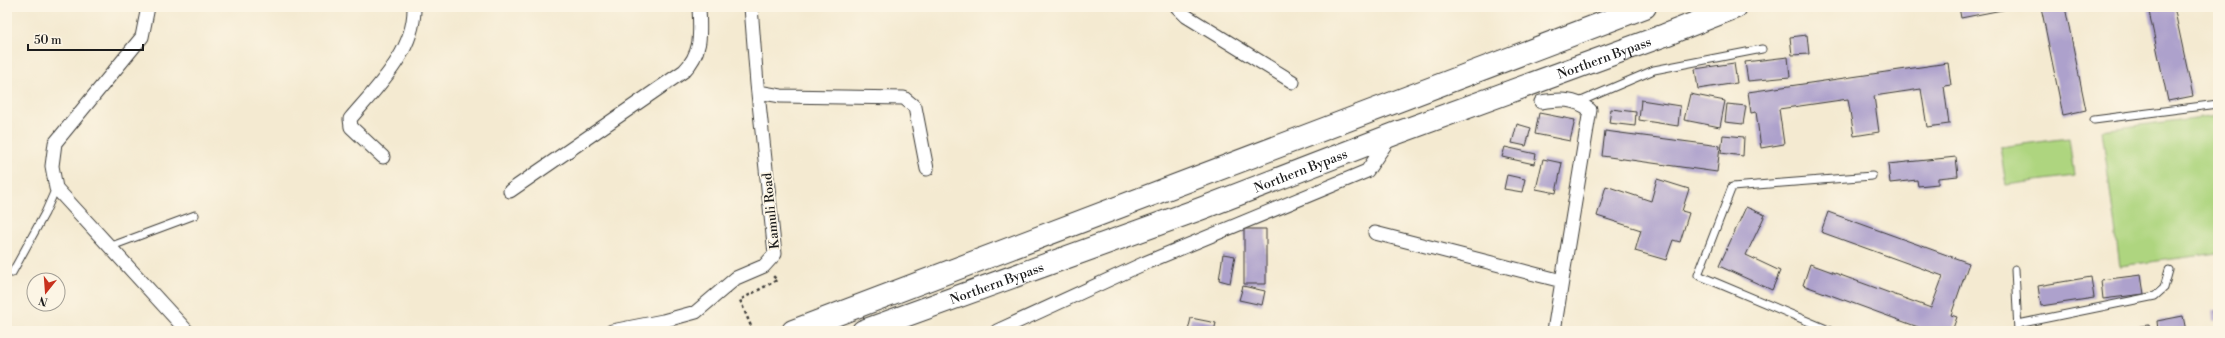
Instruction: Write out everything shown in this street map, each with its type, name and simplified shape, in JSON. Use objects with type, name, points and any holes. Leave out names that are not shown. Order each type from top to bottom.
[{"type":"highway","name":"Northern Bypass","points":[[793,331],[1645,7]]},
{"type":"highway","name":"Northern Bypass","points":[[863,331],[1200,209],[1392,135],[1665,35],[1736,7]]},
{"type":"street","points":[[148,7],[142,37],[55,143],[52,166],[56,188],[187,331]]},
{"type":"street","points":[[383,157],[351,128],[350,119],[377,88],[406,46],[414,16],[414,7]]},
{"type":"street","points":[[510,192],[684,71],[693,62],[698,49],[700,33],[699,7]]},
{"type":"street","name":"Kamuli Road","points":[[612,331],[663,321],[696,312],[736,278],[764,266],[775,254],[758,92],[751,7]]},
{"type":"street","points":[[1178,7],[1186,16],[1293,82]]},
{"type":"street","points":[[758,92],[780,96],[904,98],[915,107],[927,169]]},
{"type":"street","points":[[1541,102],[1556,100],[1579,102],[1590,110],[1554,331]]},
{"type":"street","points":[[997,331],[1145,263],[1367,172],[1392,135]]},
{"type":"street","points":[[1375,234],[1562,281]]},
{"type":"lane","points":[[1579,102],[1654,70],[1762,48]]},
{"type":"lane","points":[[2094,120],[2218,104]]},
{"type":"lane","points":[[1831,331],[1698,275],[1732,187],[1872,176]]},
{"type":"lane","points":[[12,273],[45,213],[56,188]]},
{"type":"lane","points":[[109,247],[195,214]]},
{"type":"lane","points":[[2015,269],[2018,327],[2155,296],[2164,288],[2169,270]]},
{"type":"path","points":[[753,331],[740,300],[777,280],[764,266]]},
{"type":"green space","points":[[2218,115],[2218,253],[2120,266],[2102,130]]},
{"type":"green space","points":[[2069,138],[2074,176],[2006,185],[2000,147]]},
{"type":"building","points":[[1959,7],[2011,7],[2012,8],[1961,18]]},
{"type":"building","points":[[2041,7],[2065,7],[2086,110],[2063,115]]},
{"type":"building","points":[[2148,7],[2174,7],[2193,96],[2168,101]]},
{"type":"building","points":[[1807,35],[1809,54],[1792,55],[1790,37]]},
{"type":"building","points":[[1788,57],[1790,77],[1748,81],[1745,62]]},
{"type":"building","points":[[1734,63],[1737,83],[1698,89],[1695,69]]},
{"type":"building","points":[[1948,63],[1951,85],[1944,86],[1949,124],[1927,127],[1921,89],[1874,96],[1879,132],[1854,136],[1848,99],[1779,109],[1784,144],[1761,148],[1756,112],[1751,113],[1748,92]]},
{"type":"building","points":[[1690,94],[1725,101],[1720,127],[1684,120]]},
{"type":"building","points":[[1641,100],[1680,106],[1678,126],[1639,120]]},
{"type":"building","points":[[1727,104],[1746,106],[1743,124],[1725,122]]},
{"type":"building","points":[[1611,109],[1636,112],[1635,126],[1609,123]]},
{"type":"building","points":[[1539,113],[1575,120],[1570,141],[1535,134]]},
{"type":"building","points":[[1517,124],[1531,128],[1526,146],[1512,143]]},
{"type":"building","points":[[1605,131],[1720,146],[1717,172],[1602,156]]},
{"type":"building","points":[[1723,135],[1744,137],[1743,156],[1721,153]]},
{"type":"building","points":[[1505,147],[1536,154],[1534,164],[1502,157]]},
{"type":"building","points":[[1956,157],[1958,176],[1938,178],[1938,184],[1918,186],[1917,180],[1890,183],[1888,164]]},
{"type":"building","points":[[1543,159],[1562,163],[1556,193],[1536,189]]},
{"type":"building","points":[[1507,175],[1525,179],[1522,192],[1504,189]]},
{"type":"building","points":[[1657,179],[1689,189],[1682,211],[1689,213],[1680,242],[1673,240],[1666,260],[1635,251],[1641,230],[1597,216],[1606,186],[1651,201]]},
{"type":"building","points":[[1746,207],[1765,215],[1746,255],[1780,271],[1772,290],[1719,266]]},
{"type":"building","points":[[1828,212],[1969,263],[1951,315],[1957,317],[1952,331],[1929,331],[1803,285],[1810,264],[1931,308],[1943,276],[1821,232]]},
{"type":"building","points":[[1244,229],[1266,229],[1266,284],[1244,284]]},
{"type":"building","points":[[1223,254],[1235,256],[1230,283],[1219,280]]},
{"type":"building","points":[[2141,275],[2144,294],[2103,299],[2101,280]]},
{"type":"building","points":[[2091,277],[2094,298],[2041,306],[2038,286]]},
{"type":"building","points":[[1243,286],[1265,291],[1262,305],[1239,300]]},
{"type":"building","points":[[2212,310],[2218,310],[2218,320],[2213,321]]},
{"type":"building","points":[[2183,316],[2186,331],[2158,331],[2157,321]]},
{"type":"building","points":[[1191,318],[1216,323],[1214,331],[1188,331]]},
{"type":"building","points":[[2149,325],[2150,331],[2115,331],[2115,330]]},
{"type":"building","points":[[1630,328],[1648,330],[1648,331],[1630,331]]}]
